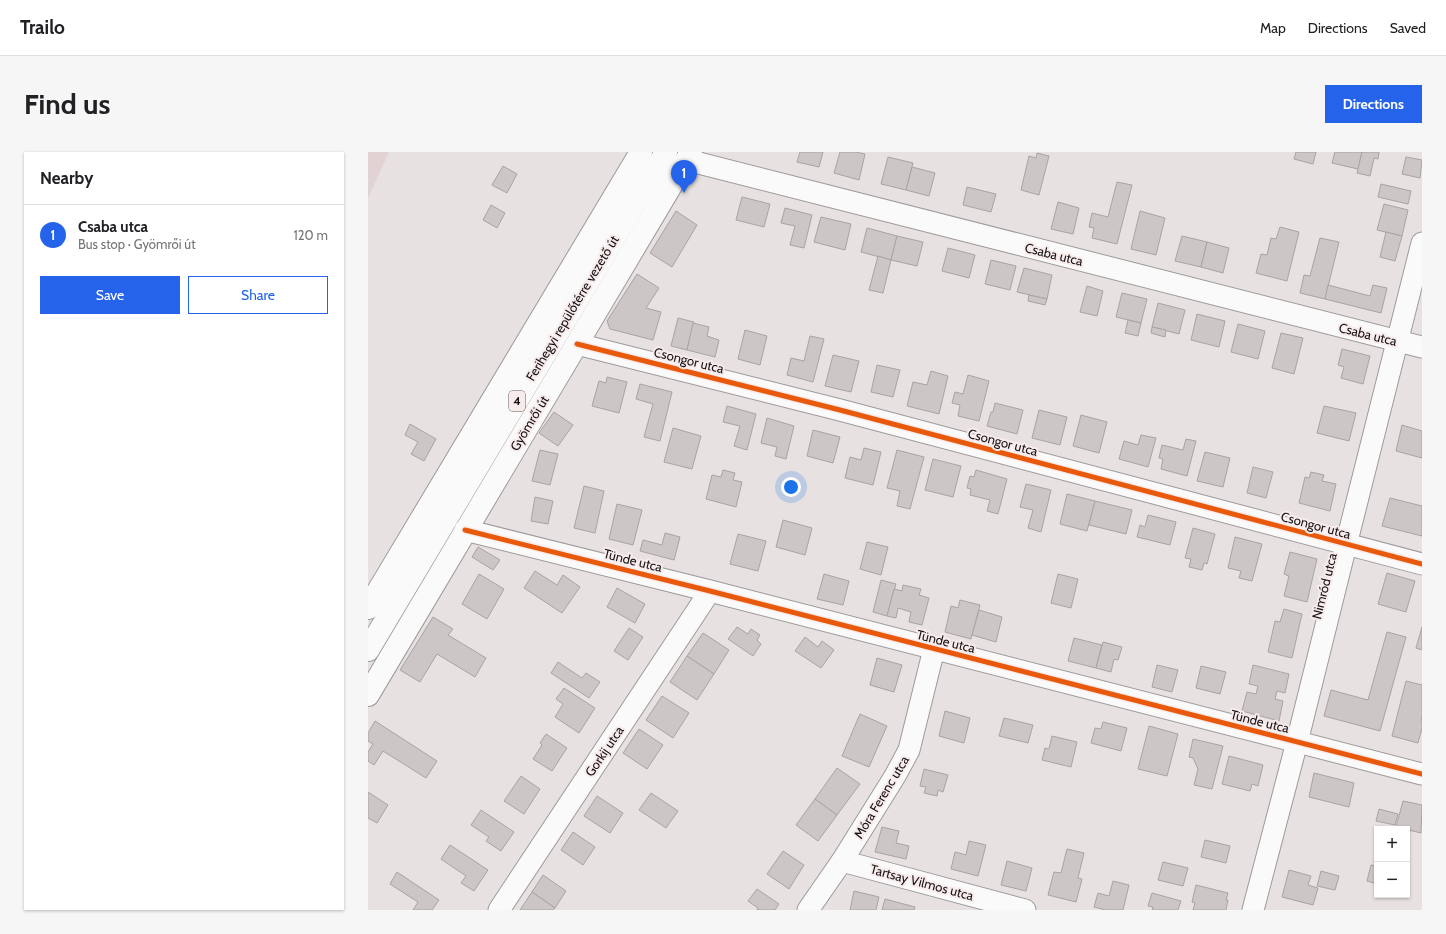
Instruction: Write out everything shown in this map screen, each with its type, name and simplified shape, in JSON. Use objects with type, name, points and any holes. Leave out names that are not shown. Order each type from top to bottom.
[{"type":"street","points":[[368,608],[641,152]]},
{"type":"street","name":"Ferihegyi repülőtérre vezető út","points":[[368,650],[666,152]]},
{"type":"street","name":"Csaba utca","points":[[689,156],[1422,347]]},
{"type":"street","name":"Gyömrői út","points":[[368,696],[465,530],[689,156]]},
{"type":"street","name":"Nimród utca","points":[[1253,910],[1297,742],[1422,243]]},
{"type":"street","name":"Csongor utca","points":[[577,344],[840,410],[1422,564]]},
{"type":"street","name":"Tünde utca","points":[[465,530],[710,591],[1422,774]]},
{"type":"street","name":"Gorkij utca","points":[[499,910],[710,591]]},
{"type":"street","name":"Móra Ferenc utca","points":[[808,910],[842,861],[895,776],[909,750],[934,649]]},
{"type":"street","name":"Tartsay Vilmos utca","points":[[842,861],[1025,910]]},
{"type":"shaded area","points":[[368,152],[389,152],[368,198]]},
{"type":"building","points":[[800,152],[823,152],[819,167],[797,162]]},
{"type":"building","points":[[840,152],[856,152],[865,154],[859,180],[834,173]]},
{"type":"building","points":[[1296,152],[1316,152],[1313,164],[1294,159]]},
{"type":"building","points":[[1335,152],[1362,152],[1358,169],[1332,163]]},
{"type":"building","points":[[1362,152],[1379,152],[1378,159],[1374,158],[1370,176],[1357,173]]},
{"type":"building","points":[[1037,153],[1049,156],[1039,195],[1021,190],[1029,156],[1036,158]]},
{"type":"building","points":[[888,157],[913,163],[906,190],[881,184]]},
{"type":"building","points":[[1406,157],[1422,160],[1420,178],[1402,174]]},
{"type":"building","points":[[503,166],[517,174],[507,193],[492,185]]},
{"type":"building","points":[[912,167],[935,173],[929,196],[906,190]]},
{"type":"building","points":[[1117,182],[1132,185],[1117,244],[1092,238],[1094,228],[1089,227],[1092,213],[1108,217]]},
{"type":"building","points":[[1381,184],[1411,191],[1408,204],[1378,197]]},
{"type":"building","points":[[967,187],[996,194],[991,212],[963,205]]},
{"type":"building","points":[[742,197],[770,204],[764,227],[736,220]]},
{"type":"building","points":[[1058,202],[1079,208],[1073,234],[1051,229]]},
{"type":"building","points":[[1384,204],[1408,210],[1402,236],[1377,230]]},
{"type":"building","points":[[491,205],[505,213],[497,228],[483,220]]},
{"type":"building","points":[[785,208],[812,215],[804,248],[790,245],[795,226],[781,223]]},
{"type":"building","points":[[676,211],[697,225],[672,267],[650,253]]},
{"type":"building","points":[[1140,211],[1165,218],[1156,255],[1131,249]]},
{"type":"building","points":[[821,217],[851,224],[845,250],[814,242]]},
{"type":"building","points":[[1280,227],[1299,232],[1287,281],[1256,273],[1261,254],[1267,255],[1271,238],[1276,239]]},
{"type":"building","points":[[867,228],[897,236],[891,260],[861,252]]},
{"type":"building","points":[[1386,232],[1402,236],[1395,261],[1380,257]]},
{"type":"building","points":[[897,236],[923,242],[917,266],[891,260]]},
{"type":"building","points":[[1182,236],[1207,242],[1201,267],[1175,261]]},
{"type":"building","points":[[1320,238],[1339,242],[1325,299],[1300,293],[1304,275],[1310,276]]},
{"type":"building","points":[[1207,242],[1229,248],[1223,273],[1201,267]]},
{"type":"building","points":[[948,248],[975,255],[969,278],[942,271]]},
{"type":"building","points":[[878,256],[891,260],[883,293],[869,290]]},
{"type":"building","points":[[991,260],[1016,266],[1010,290],[985,284]]},
{"type":"building","points":[[1024,268],[1052,275],[1047,299],[1017,292]]},
{"type":"building","points":[[637,274],[659,288],[646,308],[661,312],[653,340],[610,329],[607,321]]},
{"type":"building","points":[[1328,285],[1370,296],[1373,285],[1387,288],[1381,313],[1325,299]]},
{"type":"building","points":[[1087,286],[1103,291],[1097,316],[1080,312]]},
{"type":"building","points":[[1122,293],[1147,299],[1141,323],[1116,317]]},
{"type":"building","points":[[1029,295],[1047,299],[1045,305],[1028,301]]},
{"type":"building","points":[[1158,303],[1185,310],[1179,334],[1152,327]]},
{"type":"building","points":[[1197,314],[1225,321],[1219,347],[1191,340]]},
{"type":"building","points":[[678,318],[694,322],[687,350],[671,346]]},
{"type":"building","points":[[1128,320],[1141,323],[1138,336],[1125,333]]},
{"type":"building","points":[[693,323],[709,327],[707,336],[719,340],[715,357],[687,350]]},
{"type":"building","points":[[1238,324],[1265,331],[1258,359],[1231,352]]},
{"type":"building","points":[[1152,327],[1166,330],[1165,337],[1151,333]]},
{"type":"building","points":[[745,330],[767,336],[760,365],[738,359]]},
{"type":"building","points":[[1281,333],[1303,338],[1294,374],[1272,368]]},
{"type":"building","points":[[810,336],[824,339],[813,382],[787,375],[791,358],[804,361]]},
{"type":"building","points":[[1342,349],[1370,356],[1363,384],[1341,378],[1344,367],[1338,365]]},
{"type":"building","points":[[833,355],[859,361],[851,392],[825,386]]},
{"type":"building","points":[[877,365],[900,370],[893,397],[871,392]]},
{"type":"building","points":[[931,371],[948,376],[939,414],[907,406],[913,382],[927,385]]},
{"type":"building","points":[[968,375],[989,381],[979,421],[958,416],[960,405],[952,403],[955,392],[963,394]]},
{"type":"building","points":[[607,377],[627,382],[619,413],[592,406],[599,381],[606,383]]},
{"type":"building","points":[[640,384],[672,392],[660,441],[644,437],[653,404],[636,399]]},
{"type":"building","points":[[995,403],[1023,410],[1017,434],[987,426]]},
{"type":"building","points":[[727,406],[756,414],[747,450],[734,446],[740,426],[723,422]]},
{"type":"building","points":[[1324,406],[1356,413],[1349,441],[1317,433]]},
{"type":"building","points":[[1039,410],[1067,417],[1060,445],[1032,438]]},
{"type":"building","points":[[554,412],[573,425],[558,446],[539,433]]},
{"type":"building","points":[[1081,415],[1107,422],[1099,453],[1073,446]]},
{"type":"building","points":[[767,418],[794,426],[786,459],[775,456],[777,447],[761,443]]},
{"type":"building","points":[[410,424],[436,439],[424,461],[411,454],[418,442],[405,435]]},
{"type":"building","points":[[1402,425],[1422,431],[1422,458],[1396,451]]},
{"type":"building","points":[[673,428],[701,436],[692,469],[664,462]]},
{"type":"building","points":[[813,430],[840,437],[833,463],[807,456]]},
{"type":"building","points":[[1141,435],[1156,438],[1148,467],[1119,459],[1124,441],[1138,445]]},
{"type":"building","points":[[1186,439],[1196,441],[1187,476],[1161,469],[1163,459],[1159,458],[1162,445],[1183,450]]},
{"type":"building","points":[[864,448],[881,452],[873,485],[845,478],[850,457],[861,460]]},
{"type":"building","points":[[540,450],[558,454],[550,485],[532,481]]},
{"type":"building","points":[[897,450],[924,457],[910,509],[897,506],[900,491],[887,488]]},
{"type":"building","points":[[1205,452],[1230,458],[1223,487],[1197,481]]},
{"type":"building","points":[[933,459],[961,466],[953,497],[925,490]]},
{"type":"building","points":[[1253,467],[1273,472],[1266,498],[1247,493]]},
{"type":"building","points":[[723,470],[735,473],[733,480],[742,482],[736,507],[706,499],[712,475],[721,477]]},
{"type":"building","points":[[976,470],[1007,479],[998,514],[987,511],[990,500],[970,495],[971,489],[967,488],[970,476],[974,477]]},
{"type":"building","points":[[1311,472],[1324,475],[1322,481],[1336,484],[1330,511],[1299,503],[1305,477],[1309,478]]},
{"type":"building","points":[[1026,484],[1051,490],[1041,532],[1028,528],[1033,510],[1020,507]]},
{"type":"building","points":[[584,486],[604,491],[595,533],[574,528]]},
{"type":"building","points":[[1067,494],[1095,501],[1087,531],[1060,524]]},
{"type":"building","points":[[535,497],[553,501],[548,524],[531,521]]},
{"type":"building","points":[[1390,498],[1422,506],[1422,536],[1382,526]]},
{"type":"building","points":[[1095,501],[1132,510],[1126,534],[1089,525]]},
{"type":"building","points":[[617,504],[642,510],[633,545],[609,539]]},
{"type":"building","points":[[1148,515],[1176,522],[1170,545],[1137,537],[1140,525],[1145,527]]},
{"type":"building","points":[[783,520],[812,528],[805,555],[776,547]]},
{"type":"building","points":[[1193,528],[1215,534],[1207,564],[1204,563],[1202,570],[1189,567],[1191,559],[1185,558]]},
{"type":"building","points":[[665,533],[680,537],[674,560],[640,551],[643,540],[662,545]]},
{"type":"building","points":[[738,534],[766,541],[758,571],[730,564]]},
{"type":"building","points":[[1235,537],[1262,544],[1252,581],[1239,578],[1241,571],[1228,568]]},
{"type":"building","points":[[867,542],[888,547],[881,575],[860,569]]},
{"type":"building","points":[[478,547],[500,560],[493,570],[472,557]]},
{"type":"building","points":[[1290,552],[1317,559],[1307,602],[1284,596],[1289,576],[1284,574]]},
{"type":"building","points":[[535,571],[557,585],[563,575],[580,587],[562,613],[524,588]]},
{"type":"building","points":[[1387,573],[1415,581],[1406,612],[1378,604]]},
{"type":"building","points":[[479,574],[504,589],[487,619],[462,604]]},
{"type":"building","points":[[824,574],[849,581],[843,605],[817,599]]},
{"type":"building","points":[[1058,574],[1078,579],[1071,608],[1051,603]]},
{"type":"building","points":[[881,580],[896,584],[887,616],[873,612]]},
{"type":"building","points":[[903,585],[921,589],[919,595],[929,598],[922,625],[909,622],[911,612],[898,608],[896,618],[887,616],[894,589],[902,591]]},
{"type":"building","points":[[617,588],[645,604],[635,623],[607,607]]},
{"type":"building","points":[[960,600],[980,605],[971,639],[945,632],[951,606],[958,608]]},
{"type":"building","points":[[1284,609],[1302,614],[1292,658],[1268,652],[1275,621],[1280,622]]},
{"type":"building","points":[[979,610],[1002,617],[996,642],[972,635]]},
{"type":"building","points":[[433,617],[453,629],[448,635],[486,658],[475,677],[437,654],[420,682],[400,670]]},
{"type":"building","points":[[737,627],[748,634],[751,629],[760,635],[757,640],[761,644],[753,656],[728,639]]},
{"type":"building","points":[[1422,627],[1422,650],[1416,648]]},
{"type":"building","points":[[629,628],[643,637],[628,660],[614,651]]},
{"type":"building","points":[[1387,632],[1406,637],[1380,731],[1324,716],[1331,690],[1368,700]]},
{"type":"building","points":[[703,633],[729,650],[714,674],[687,656]]},
{"type":"building","points":[[805,637],[818,647],[822,641],[834,650],[821,668],[795,651]]},
{"type":"building","points":[[1074,638],[1102,645],[1096,668],[1068,661]]},
{"type":"building","points":[[1103,642],[1122,647],[1118,660],[1114,659],[1111,672],[1096,668]]},
{"type":"building","points":[[687,656],[714,674],[697,700],[670,682]]},
{"type":"building","points":[[877,658],[902,665],[894,692],[870,685]]},
{"type":"building","points":[[558,662],[582,678],[586,673],[600,682],[589,698],[551,673]]},
{"type":"building","points":[[1157,665],[1178,670],[1172,692],[1152,687]]},
{"type":"building","points":[[1253,665],[1289,674],[1285,693],[1277,691],[1275,699],[1283,701],[1279,721],[1242,711],[1247,692],[1256,694],[1258,686],[1249,684]]},
{"type":"building","points":[[1201,666],[1226,672],[1220,694],[1196,688]]},
{"type":"building","points":[[1406,681],[1422,685],[1422,728],[1418,743],[1392,736]]},
{"type":"building","points":[[564,688],[595,708],[579,733],[555,717],[563,704],[556,699]]},
{"type":"building","points":[[662,696],[689,713],[673,738],[646,720]]},
{"type":"building","points":[[945,711],[970,718],[964,743],[939,736]]},
{"type":"building","points":[[860,714],[887,726],[869,767],[842,756]]},
{"type":"building","points":[[1004,718],[1033,725],[1028,743],[999,736]]},
{"type":"building","points":[[375,721],[437,761],[426,778],[383,751],[374,765],[368,761],[368,752],[373,744],[368,741],[368,733]]},
{"type":"building","points":[[1103,722],[1127,728],[1121,751],[1091,743],[1095,728],[1101,729]]},
{"type":"building","points":[[1149,726],[1178,734],[1167,776],[1138,769]]},
{"type":"building","points":[[639,729],[663,745],[647,769],[623,753]]},
{"type":"building","points":[[546,734],[567,748],[552,771],[533,759],[542,745],[540,743]]},
{"type":"building","points":[[1052,736],[1077,742],[1071,767],[1042,760],[1045,748],[1049,749]]},
{"type":"building","points":[[1193,739],[1223,746],[1212,789],[1194,785],[1198,769],[1193,758],[1189,757]]},
{"type":"building","points":[[1229,756],[1263,765],[1258,786],[1252,784],[1250,791],[1222,784]]},
{"type":"building","points":[[837,768],[860,784],[837,815],[815,799]]},
{"type":"building","points":[[924,769],[948,775],[943,792],[938,790],[937,796],[924,793],[926,787],[920,786]]},
{"type":"building","points":[[1314,773],[1354,783],[1349,807],[1309,797]]},
{"type":"building","points":[[521,776],[540,789],[524,814],[504,801]]},
{"type":"building","points":[[368,792],[388,805],[377,823],[368,818]]},
{"type":"building","points":[[651,793],[678,811],[666,828],[639,810]]},
{"type":"building","points":[[597,796],[623,813],[610,833],[584,816]]},
{"type":"building","points":[[815,799],[837,815],[818,841],[796,825]]},
{"type":"building","points":[[1403,801],[1422,805],[1421,833],[1410,830],[1410,826],[1396,826]]},
{"type":"building","points":[[1379,809],[1398,814],[1395,825],[1376,821]]},
{"type":"building","points":[[481,810],[514,832],[501,851],[486,841],[489,837],[471,825]]},
{"type":"building","points":[[882,827],[899,831],[896,843],[909,846],[906,859],[875,852]]},
{"type":"building","points":[[573,832],[595,847],[583,865],[561,850]]},
{"type":"building","points":[[1205,840],[1230,846],[1226,863],[1201,857]]},
{"type":"building","points":[[969,841],[986,845],[978,876],[951,869],[955,852],[966,855]]},
{"type":"building","points":[[450,845],[488,870],[474,891],[461,883],[466,876],[441,859]]},
{"type":"building","points":[[1067,849],[1084,853],[1078,878],[1082,879],[1076,902],[1048,895],[1054,872],[1061,873]]},
{"type":"building","points":[[783,851],[804,865],[789,889],[767,874]]},
{"type":"building","points":[[1007,861],[1032,868],[1026,891],[1001,885]]},
{"type":"building","points":[[1163,862],[1188,868],[1183,886],[1158,880]]},
{"type":"building","points":[[1371,865],[1374,866],[1374,883],[1367,881]]},
{"type":"building","points":[[1289,870],[1311,876],[1308,885],[1318,888],[1313,905],[1282,897]]},
{"type":"building","points":[[1321,871],[1339,876],[1335,890],[1317,886]]},
{"type":"building","points":[[397,872],[439,900],[432,910],[413,910],[418,902],[390,884]]},
{"type":"building","points":[[543,875],[566,891],[555,908],[532,892]]},
{"type":"building","points":[[1113,881],[1129,885],[1123,910],[1106,910],[1094,907],[1098,893],[1109,896]]},
{"type":"building","points":[[1196,885],[1228,893],[1226,910],[1193,910],[1195,903],[1192,902]]},
{"type":"building","points":[[757,889],[779,904],[775,910],[757,910],[758,908],[748,901]]},
{"type":"building","points":[[854,891],[879,897],[876,910],[850,910]]},
{"type":"building","points":[[532,892],[555,908],[553,910],[520,910]]},
{"type":"building","points":[[1152,893],[1181,901],[1178,910],[1152,910],[1153,907],[1148,906]]},
{"type":"building","points":[[885,899],[915,907],[914,910],[882,910]]},
{"type":"cycle path","points":[[577,344],[840,410],[1422,564]]},
{"type":"cycle path","points":[[465,530],[710,591],[1422,774]]},
{"type":"place","name":"Csaba utca","points":[[684,193]]}]
